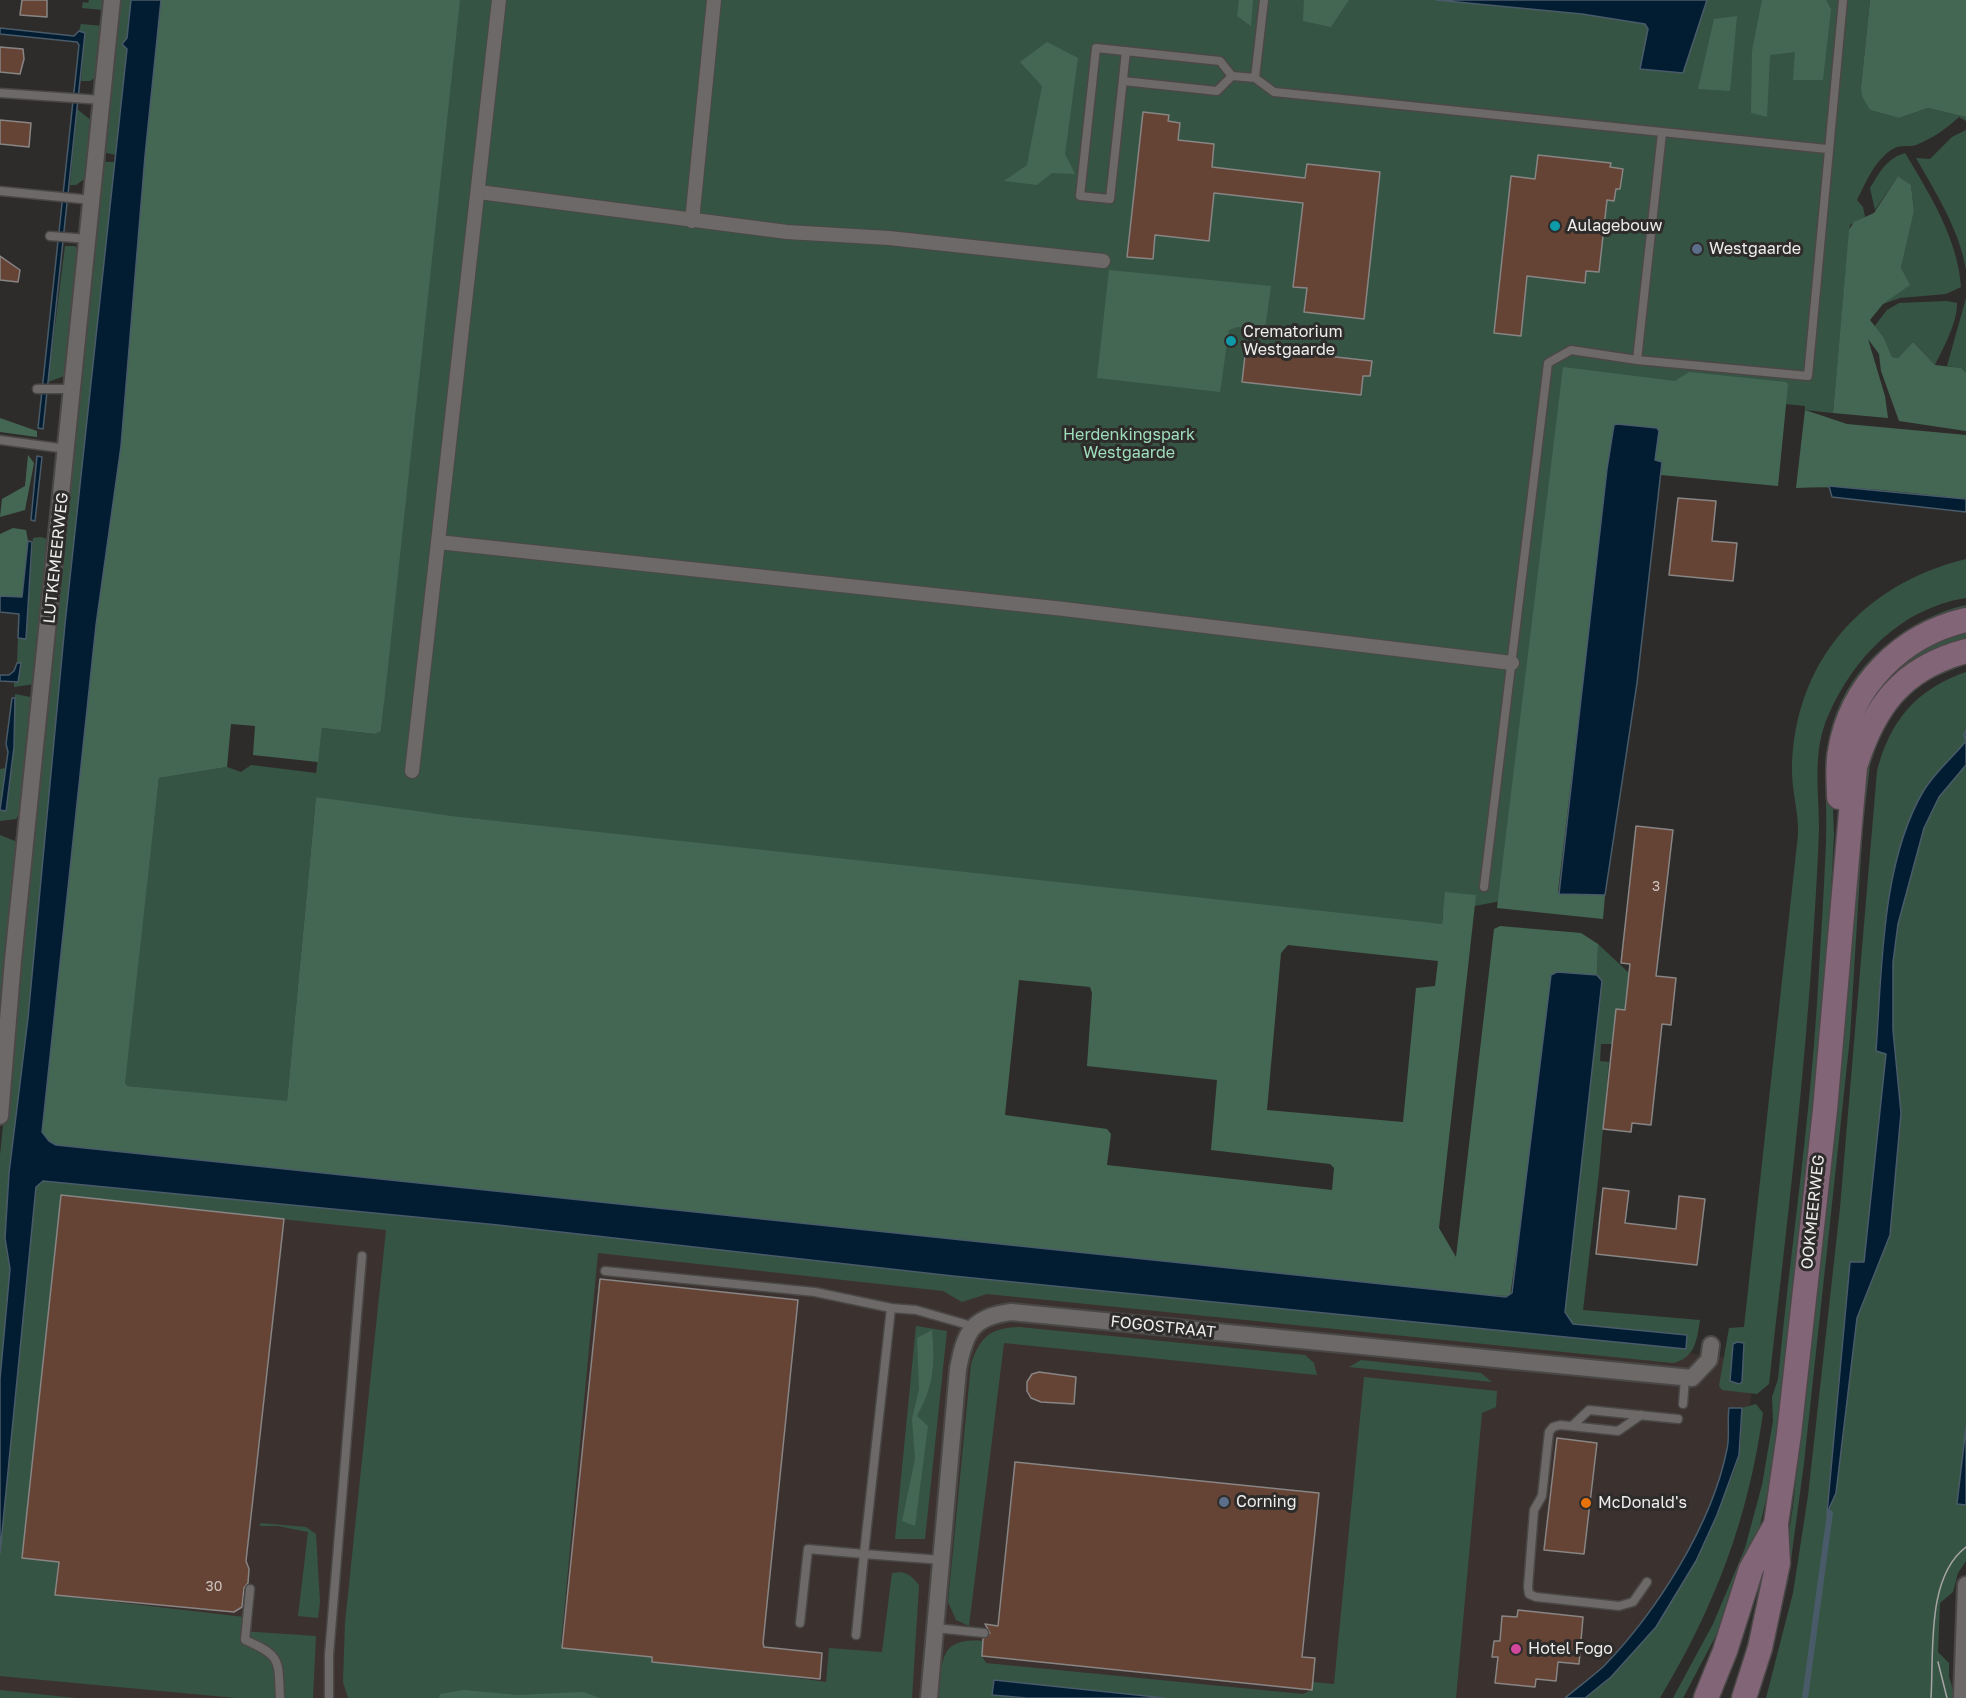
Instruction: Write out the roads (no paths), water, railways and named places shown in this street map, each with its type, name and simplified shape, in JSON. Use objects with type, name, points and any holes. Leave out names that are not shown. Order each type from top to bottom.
[{"type":"main road","name":"OOKMEERWEG","points":[[1842,898],[1838,765],[1850,717],[1863,692],[1889,659],[1923,636],[1966,620]]},
{"type":"main road","name":"OOKMEERWEG","points":[[1744,1698],[1769,1612],[1778,1563],[1776,1524],[1791,1422],[1822,1133],[1855,767],[1876,713],[1890,695],[1920,670],[1966,651]]},
{"type":"main road","name":"OOKMEERWEG","points":[[1706,1698],[1725,1651],[1751,1569],[1776,1524]]},
{"type":"street","name":"LUTKEMEERWEG","points":[[0,1116],[2,1066],[67,449],[65,389],[88,239],[84,199],[93,99],[112,0]]},
{"type":"street","points":[[412,771],[499,0]]},
{"type":"street","points":[[692,221],[714,0]]},
{"type":"street","points":[[479,192],[787,232],[889,238],[1103,261]]},
{"type":"street","points":[[438,542],[1053,608],[1512,663]]},
{"type":"street","name":"FOGOSTRAAT","points":[[972,1326],[990,1314],[1011,1312],[1685,1378]]},
{"type":"street","points":[[928,1698],[958,1369],[963,1344],[972,1326]]},
{"type":"street","points":[[1685,1378],[1692,1378],[1709,1360],[1711,1345]]},
{"type":"street","points":[[1962,1698],[1966,1585]]},
{"type":"lane","points":[[1255,78],[1264,0]]},
{"type":"lane","points":[[1484,887],[1548,363],[1571,350],[1638,360],[1808,376],[1827,149],[1843,0]]},
{"type":"lane","points":[[1126,51],[1110,199],[1080,196],[1096,48],[1126,51],[1220,61],[1232,76],[1255,78],[1274,92],[1440,107],[1662,133],[1827,149]]},
{"type":"lane","points":[[1123,81],[1217,91],[1232,76]]},
{"type":"lane","points":[[0,93],[93,99]]},
{"type":"lane","points":[[1638,360],[1662,133]]},
{"type":"lane","points":[[0,191],[84,199]]},
{"type":"lane","points":[[50,236],[88,239]]},
{"type":"lane","points":[[37,389],[65,389]]},
{"type":"lane","points":[[0,440],[67,449]]},
{"type":"lane","points":[[329,1698],[328,1654],[362,1256]]},
{"type":"lane","points":[[605,1271],[815,1292],[891,1308],[916,1310],[972,1326]]},
{"type":"lane","points":[[856,1635],[891,1308]]},
{"type":"lane","points":[[1683,1404],[1685,1378]]},
{"type":"lane","points":[[1574,1425],[1589,1410],[1678,1419]]},
{"type":"lane","points":[[1641,1415],[1618,1431],[1574,1425],[1553,1427],[1549,1432],[1542,1496],[1534,1510],[1529,1594],[1536,1597],[1627,1605],[1633,1602],[1647,1582]]},
{"type":"lane","points":[[800,1623],[808,1549],[941,1560]]},
{"type":"lane","points":[[250,1589],[245,1640],[269,1650],[276,1658],[280,1698]]},
{"type":"lane","points":[[935,1628],[984,1634]]},
{"type":"water","points":[[131,0],[161,0],[145,156],[121,446],[96,625],[42,1132],[49,1141],[56,1145],[1506,1297],[1512,1293],[1551,975],[1557,972],[1597,975],[1602,981],[1565,1312],[1573,1324],[1687,1335],[1686,1349],[953,1276],[498,1225],[43,1181],[36,1187],[0,1553],[0,1379],[10,1269],[5,1238],[9,1173],[28,1018],[65,624],[127,49],[122,44],[127,38]]},
{"type":"water","points":[[1436,0],[1707,0],[1683,73],[1640,69],[1648,29],[1645,24],[1582,14]]},
{"type":"water","points":[[0,28],[74,36],[79,31],[85,33],[43,429],[38,428],[79,45],[77,42],[0,34]]},
{"type":"water","points":[[1614,425],[1657,428],[1659,431],[1655,460],[1662,462],[1637,683],[1605,895],[1559,894],[1607,469]]},
{"type":"water","points":[[37,456],[42,457],[35,521],[31,520]]},
{"type":"water","points":[[1829,486],[1966,499],[1966,512],[1832,497]]},
{"type":"water","points":[[28,541],[32,542],[26,639],[18,638],[19,614],[0,612],[0,596],[22,597]]},
{"type":"water","points":[[17,663],[21,663],[18,682],[0,681],[0,675],[9,675],[14,671]]},
{"type":"water","points":[[12,698],[15,698],[14,747],[6,811],[0,810]]},
{"type":"water","points":[[1966,741],[1966,765],[1939,797],[1924,828],[1898,924],[1893,962],[1893,1030],[1901,1113],[1890,1235],[1857,1318],[1836,1493],[1827,1513],[1850,1262],[1864,1262],[1886,1054],[1876,1051],[1882,952],[1891,883],[1910,819],[1924,790]]},
{"type":"water","points":[[1744,1343],[1742,1382],[1739,1384],[1730,1381],[1733,1344]]},
{"type":"water","points":[[1729,1408],[1742,1408],[1739,1455],[1717,1515],[1696,1561],[1656,1627],[1611,1677],[1585,1698],[1565,1698],[1604,1666],[1624,1644],[1680,1565],[1709,1507],[1720,1478],[1728,1444]]},
{"type":"water","points":[[1966,1427],[1966,1505],[1957,1504]]},
{"type":"water","points":[[994,1680],[1165,1698],[1027,1698],[992,1695]]},
{"type":"waterway","points":[[1805,1698],[1830,1513]]},
{"type":"tram line","points":[[1931,1698],[1933,1638],[1938,1596],[1953,1560],[1966,1547]]},
{"type":"tram line","points":[[1938,1662],[1947,1698]]},
{"type":"place","name":"Aulagebouw","points":[[1555,226]]},
{"type":"place","name":"Westgaarde","points":[[1697,249]]},
{"type":"place","name":"Crematorium Westgaarde","points":[[1231,341]]},
{"type":"place","name":"Corning","points":[[1224,1502]]},
{"type":"place","name":"McDonald's","points":[[1586,1503]]},
{"type":"place","name":"Hotel Fogo","points":[[1516,1649]]},
{"type":"park label","name":"Herdenkingspark Westgaarde","points":[[1129,444]]}]
